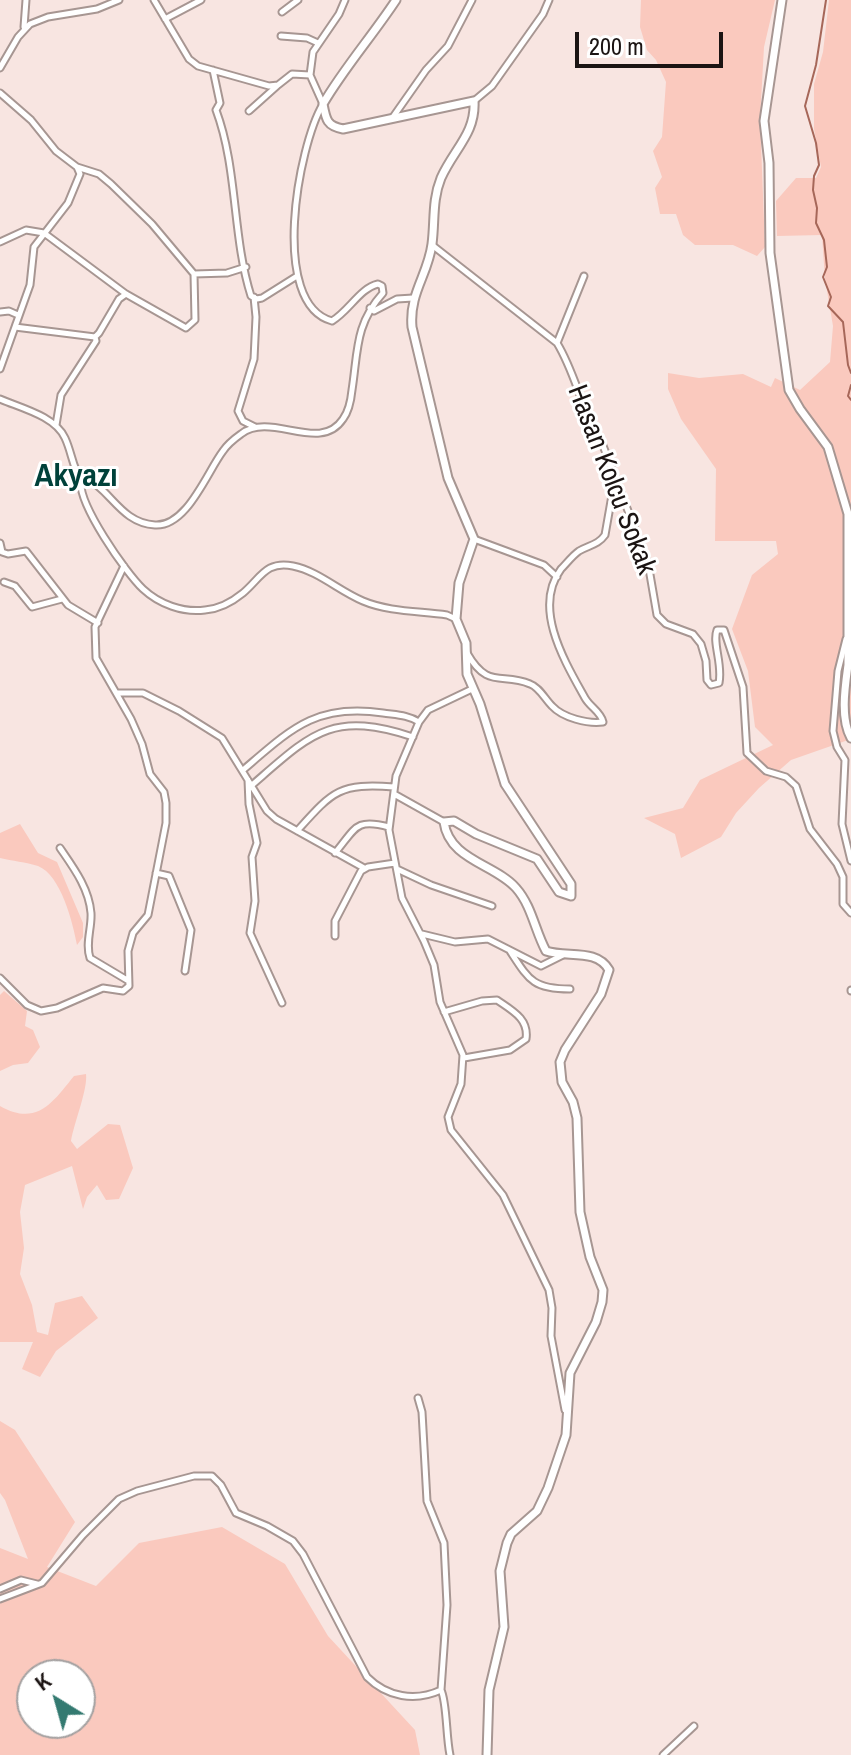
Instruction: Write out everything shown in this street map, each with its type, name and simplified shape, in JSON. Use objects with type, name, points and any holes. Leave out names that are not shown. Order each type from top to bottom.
[{"type":"main road","points":[[396,0],[323,104],[326,121],[343,129],[474,101],[476,113],[472,128],[442,178],[434,198],[432,245],[410,309],[412,327],[445,464],[474,539],[459,583],[456,619],[466,643],[467,674],[480,704],[505,784],[571,884],[571,896],[559,892],[537,859],[476,834],[454,821],[444,822],[448,835],[457,847],[477,863],[503,875],[517,889],[527,902],[546,951],[597,957],[605,962],[609,970],[601,994],[560,1062],[562,1082],[573,1102],[577,1118],[580,1212],[590,1257],[603,1290],[602,1302],[596,1322],[570,1373],[566,1435],[548,1488],[537,1511],[511,1534],[507,1543],[500,1571],[504,1627],[489,1690],[487,1755]]},
{"type":"main road","points":[[782,0],[764,121],[769,163],[770,253],[789,390],[828,447],[848,514],[848,631],[844,689],[847,731],[851,738]]},
{"type":"street","points":[[0,68],[24,29],[26,0]]},
{"type":"street","points":[[24,29],[48,17],[97,9],[119,0]]},
{"type":"street","points":[[154,0],[189,59],[198,66],[269,86],[278,85]]},
{"type":"street","points":[[165,19],[201,0]]},
{"type":"street","points":[[282,12],[298,0]]},
{"type":"street","points":[[81,480],[86,478],[92,481],[118,509],[154,525],[167,524],[197,494],[224,449],[247,429],[286,428],[321,434],[332,430],[343,420],[350,404],[362,323],[369,308],[383,293],[382,286],[371,286],[343,315],[332,321],[320,318],[308,306],[297,276],[295,238],[299,168],[323,104],[310,75],[313,52],[345,0]]},
{"type":"street","points":[[393,118],[426,70],[448,46],[472,0]]},
{"type":"street","points":[[474,101],[492,86],[543,14],[549,0]]},
{"type":"street","points":[[281,36],[307,38],[318,43]]},
{"type":"street","points":[[213,70],[220,103],[216,110],[224,132],[249,287],[254,297],[254,359],[238,411],[243,421],[255,428]]},
{"type":"street","points":[[249,111],[292,74],[310,75]]},
{"type":"street","points":[[0,93],[31,120],[56,151],[77,167],[99,174],[152,224],[194,274],[195,320],[186,328],[126,294],[44,233],[26,230],[0,242]]},
{"type":"street","points":[[0,369],[30,285],[34,247],[68,203],[80,174],[77,167]]},
{"type":"street","name":"Hasan Kolcu Sokak","points":[[432,245],[557,343],[593,429],[602,443],[648,563],[657,615],[666,624],[693,634],[701,644],[707,680],[711,685],[719,683],[722,669],[714,637],[717,630],[724,630],[743,687],[747,753],[766,771],[786,777],[796,786],[810,829],[837,864],[843,877],[843,904],[851,913]]},
{"type":"street","points":[[194,274],[227,273],[246,267]]},
{"type":"street","points":[[254,297],[262,298],[297,276]]},
{"type":"street","points":[[557,343],[584,276]]},
{"type":"street","points":[[56,425],[61,395],[119,299],[126,294]]},
{"type":"street","points":[[369,308],[374,311],[397,299],[413,298]]},
{"type":"street","points":[[0,312],[18,313]]},
{"type":"street","points":[[18,313],[15,327],[95,337]]},
{"type":"street","points":[[0,399],[56,425],[67,441],[72,467],[81,480],[80,486],[88,507],[124,566],[143,589],[165,604],[188,610],[226,605],[245,592],[267,567],[282,565],[308,571],[373,604],[456,619]]},
{"type":"street","points":[[466,652],[477,669],[491,676],[533,684],[564,716],[603,722],[604,719],[586,701],[554,636],[549,596],[557,577],[578,552],[600,542],[605,535],[615,482]]},
{"type":"street","points":[[474,539],[544,565],[557,577]]},
{"type":"street","points":[[0,543],[2,552],[8,554],[26,551],[68,605],[98,623]]},
{"type":"street","points":[[0,978],[27,1005],[41,1011],[57,1008],[103,988],[123,991],[129,986],[128,951],[133,933],[148,915],[166,823],[164,792],[150,774],[142,744],[96,658],[95,627],[124,566]]},
{"type":"street","points":[[4,582],[15,586],[32,607],[63,599]]},
{"type":"street","points":[[848,631],[838,671],[833,731],[837,747],[845,760],[842,824],[851,861]]},
{"type":"street","points":[[472,689],[428,710],[419,722],[396,776],[389,827],[402,898],[434,965],[435,982],[444,1012],[464,1058],[461,1084],[448,1117],[451,1130],[503,1195],[549,1290],[551,1336],[568,1423]]},
{"type":"street","points":[[117,693],[143,693],[222,738],[276,819],[297,832],[364,868],[395,866],[431,885],[492,906]]},
{"type":"street","points":[[243,770],[293,727],[327,712],[367,710],[410,717],[419,722]]},
{"type":"street","points":[[282,1003],[250,933],[255,901],[252,857],[257,843],[249,804],[250,782],[298,745],[328,728],[381,729],[413,737]]},
{"type":"street","points":[[297,832],[322,804],[346,787],[394,791],[444,822]]},
{"type":"street","points":[[335,853],[354,830],[364,824],[369,822],[389,827]]},
{"type":"street","points":[[60,848],[86,892],[91,910],[87,948],[90,958],[128,981]]},
{"type":"street","points":[[335,936],[335,921],[364,868]]},
{"type":"street","points":[[156,873],[169,876],[191,930],[185,971]]},
{"type":"street","points":[[421,934],[455,942],[488,939],[541,966],[563,955]]},
{"type":"street","points":[[507,947],[526,976],[537,986],[570,989]]},
{"type":"street","points":[[444,1012],[497,1000],[516,1013],[528,1029],[526,1039],[510,1050],[464,1058]]},
{"type":"street","points":[[418,1398],[422,1412],[427,1501],[444,1543],[447,1605],[441,1690],[450,1755]]},
{"type":"street","points":[[0,1599],[38,1584],[52,1574],[83,1535],[119,1499],[194,1476],[212,1476],[221,1485],[236,1513],[293,1541],[303,1554],[367,1677],[377,1687],[393,1694],[413,1697],[441,1690]]},
{"type":"street","points":[[0,1589],[21,1580],[38,1584]]},
{"type":"street","points":[[663,1755],[694,1726]]},
{"type":"shaded area","points":[[641,0],[775,0],[764,47],[760,119],[765,247],[757,256],[733,245],[695,245],[683,235],[676,214],[660,214],[655,188],[662,177],[653,151],[662,137],[666,82],[656,60],[647,50],[640,27]]},
{"type":"shaded area","points":[[829,0],[851,0],[851,739],[791,760],[736,813],[721,837],[681,858],[675,834],[644,818],[683,808],[700,780],[773,745],[755,727],[748,671],[732,629],[752,575],[778,554],[776,541],[715,541],[716,469],[681,419],[668,389],[668,373],[699,378],[743,374],[771,387],[775,378],[800,390],[830,362],[833,326],[822,235],[777,236],[776,201],[796,178],[816,178],[821,167],[814,129],[814,84],[823,52]]},
{"type":"shaded area","points":[[20,824],[38,853],[57,862],[83,923],[83,937],[77,945],[65,901],[46,871],[38,866],[0,858],[0,833]]},
{"type":"shaded area","points":[[4,991],[27,1011],[25,1026],[33,1030],[40,1047],[28,1063],[0,1071],[0,995]]},
{"type":"shaded area","points":[[86,1074],[71,1141],[77,1149],[108,1124],[120,1125],[133,1168],[119,1199],[106,1200],[97,1185],[87,1197],[83,1209],[72,1166],[25,1185],[20,1212],[24,1248],[20,1274],[32,1305],[37,1332],[48,1335],[55,1303],[82,1296],[98,1318],[56,1351],[40,1377],[22,1369],[33,1342],[0,1342],[0,1106],[13,1112],[34,1113],[59,1095],[74,1076]]},
{"type":"shaded area","points":[[0,1421],[15,1430],[75,1522],[47,1567],[96,1586],[139,1543],[222,1527],[285,1564],[328,1636],[415,1730],[420,1755],[0,1755],[0,1548],[28,1559],[0,1493]]},
{"type":"waterway","points":[[826,0],[816,65],[805,106],[819,165],[813,190],[816,223],[824,240],[827,267],[823,277],[831,297],[828,306],[843,322],[851,373]]},
{"type":"waterway","points":[[851,385],[848,396],[851,400]]},
{"type":"district","name":"Akyazı","points":[[76,477]]}]
